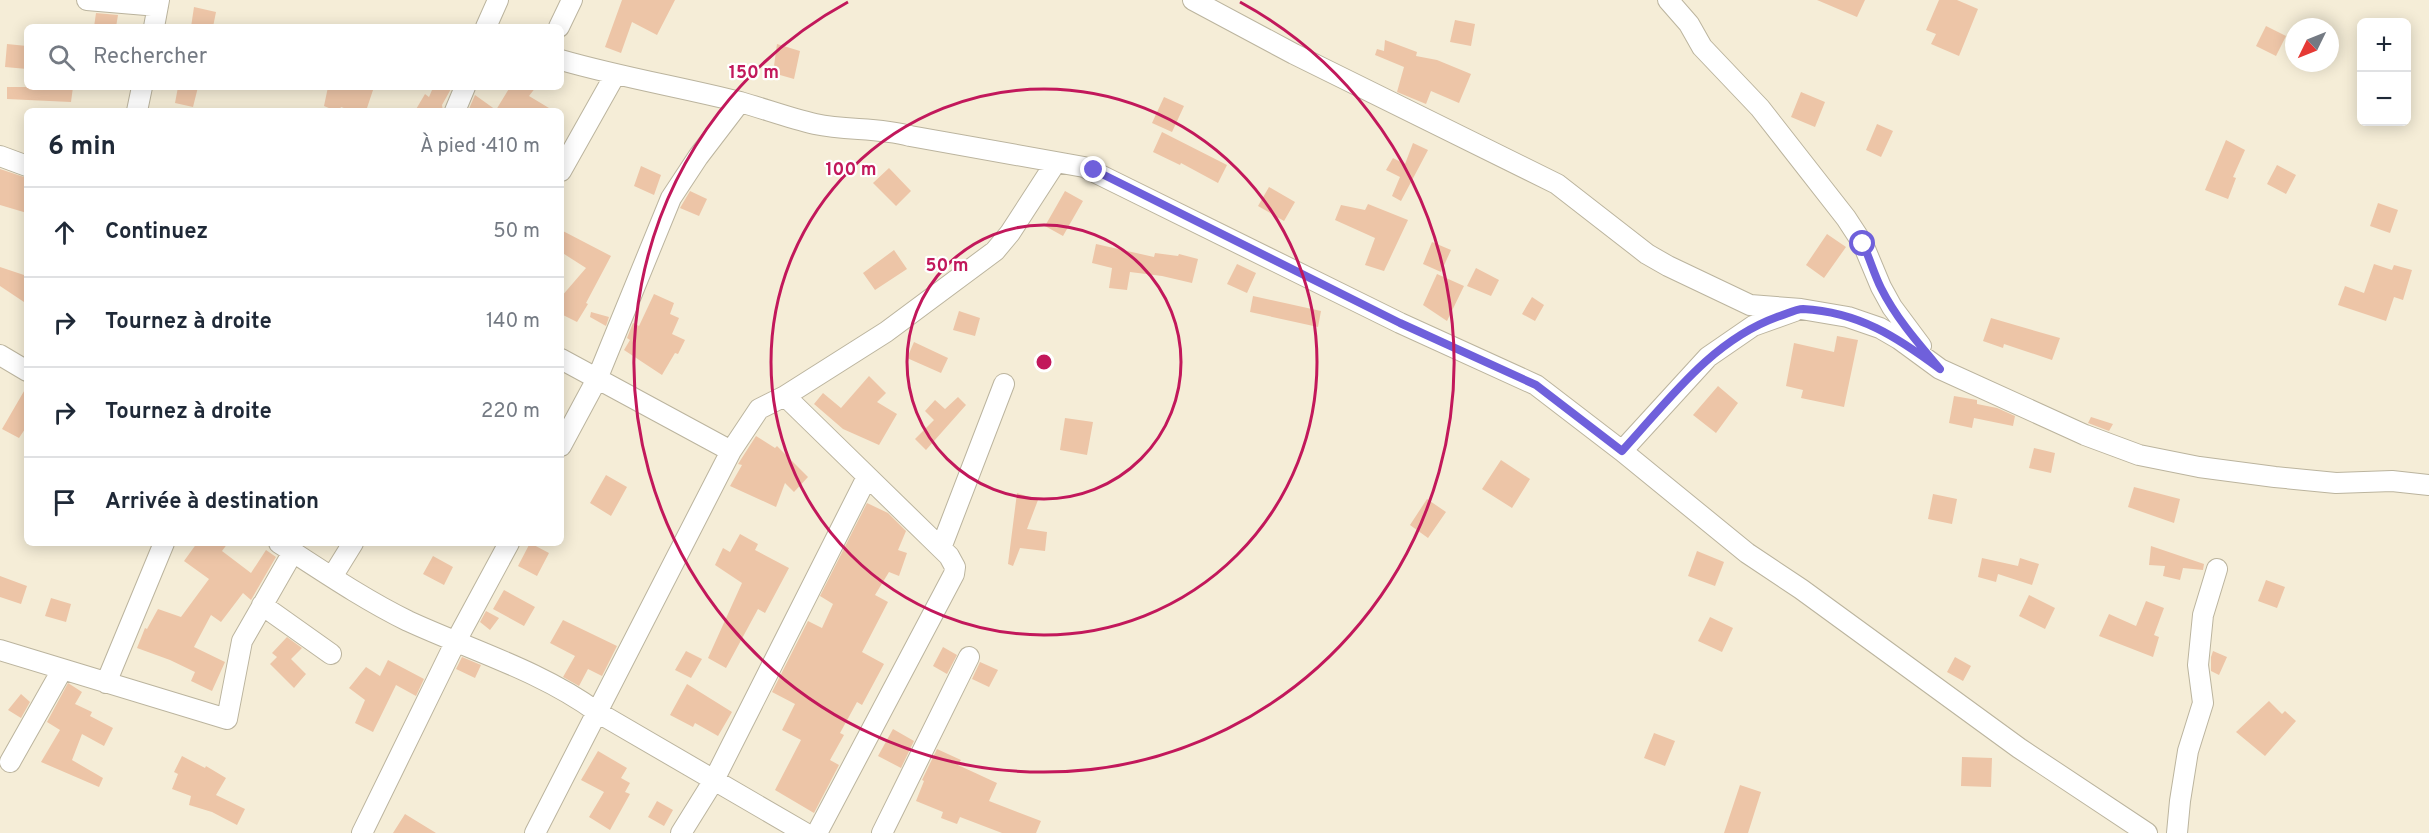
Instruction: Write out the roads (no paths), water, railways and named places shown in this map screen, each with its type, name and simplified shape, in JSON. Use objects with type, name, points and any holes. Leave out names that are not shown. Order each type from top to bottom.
[{"type":"street","points":[[87,0],[158,3],[154,24]]},
{"type":"street","points":[[487,24],[498,0]]},
{"type":"street","points":[[560,24],[572,0]]},
{"type":"street","points":[[1193,0],[1294,54],[1557,184],[1604,222],[1668,266],[1750,305],[1801,309],[1848,317],[1880,328],[1940,369],[2085,435],[2139,455],[2199,467],[2275,477],[2336,483],[2392,481],[2429,485]]},
{"type":"street","points":[[1668,0],[1689,24],[1702,47],[1760,108],[1846,218],[1863,244],[1892,307],[1909,332],[1940,369]]},
{"type":"street","points":[[564,61],[615,75],[740,102],[816,124],[838,128],[889,130],[910,136],[1074,164],[1094,170],[1400,323],[1536,385],[1622,451],[1747,553],[1801,589],[2019,748],[2147,833]]},
{"type":"street","points":[[564,166],[615,75]]},
{"type":"street","points":[[138,108],[142,90]]},
{"type":"street","points":[[456,108],[464,90]]},
{"type":"street","points":[[564,440],[597,379],[671,198],[698,157],[740,102]]},
{"type":"street","points":[[0,156],[24,165]]},
{"type":"street","points":[[535,833],[731,451],[759,409],[785,396],[886,332],[994,251],[1010,233],[1056,162]]},
{"type":"street","points":[[1622,451],[1708,357],[1753,326],[1801,309]]},
{"type":"street","points":[[0,355],[24,369]]},
{"type":"street","points":[[564,361],[731,451]]},
{"type":"street","points":[[941,548],[1004,384]]},
{"type":"street","points":[[785,396],[941,548],[953,562],[954,574],[818,833]]},
{"type":"street","points":[[681,833],[714,780],[867,477]]},
{"type":"street","points":[[106,683],[163,546]]},
{"type":"street","points":[[332,577],[351,546]]},
{"type":"street","points":[[362,833],[456,642],[507,546]]},
{"type":"street","points":[[0,650],[227,719],[242,640],[262,606],[286,547],[406,620],[571,693],[597,712],[805,833]]},
{"type":"street","points":[[2177,833],[2188,751],[2203,703],[2198,664],[2203,615],[2217,569]]},
{"type":"street","points":[[262,606],[331,654]]},
{"type":"street","points":[[884,832],[969,657]]},
{"type":"street","points":[[10,762],[62,670]]}]
